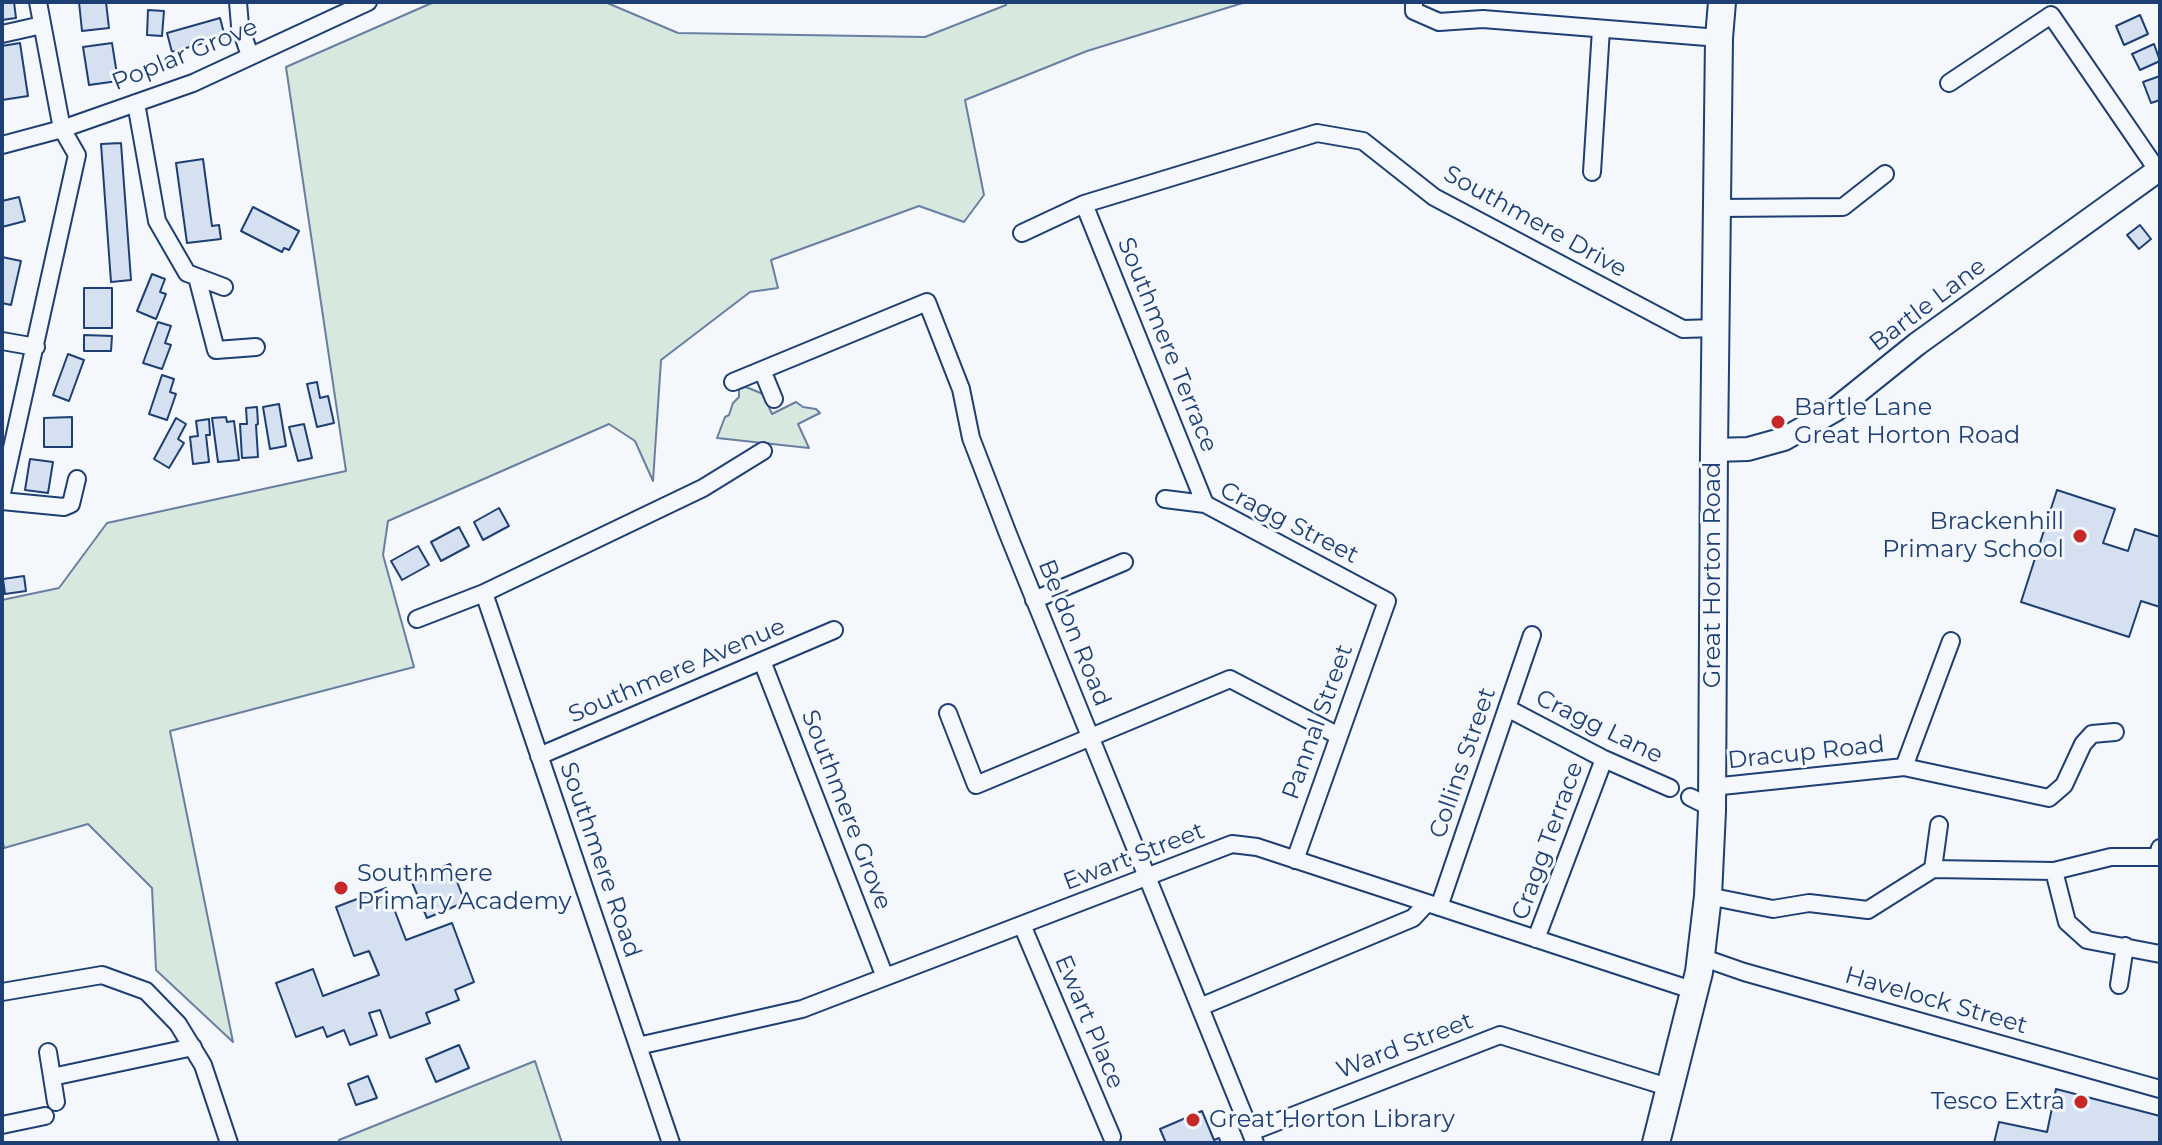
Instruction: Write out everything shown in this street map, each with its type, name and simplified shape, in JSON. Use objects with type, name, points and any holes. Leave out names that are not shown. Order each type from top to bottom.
[{"type":"main road","name":"Great Horton Road","points":[[1656,1143],[1695,991],[1708,896],[1705,797],[1722,2]]},
{"type":"street","points":[[2,493],[77,155],[62,129],[38,2]]},
{"type":"street","points":[[238,2],[240,26],[250,56]]},
{"type":"street","name":"Poplar Grove","points":[[2,145],[62,129],[193,83],[368,2]]},
{"type":"street","points":[[1414,2],[1414,11],[1439,22],[1483,19],[1719,38]]},
{"type":"street","points":[[1949,83],[2051,15],[2159,170]]},
{"type":"street","points":[[2,34],[42,25]]},
{"type":"street","points":[[1592,172],[1601,29]]},
{"type":"street","points":[[136,103],[157,221],[187,273],[224,287]]},
{"type":"street","name":"Southmere Drive","points":[[1022,233],[1084,204],[1317,133],[1363,141],[1434,197],[1683,329],[1716,328]]},
{"type":"street","name":"Bartle Lane","points":[[1714,450],[1748,449],[1784,439],[1835,410],[1917,344],[2159,170]]},
{"type":"street","points":[[1718,208],[1843,207],[1885,174]]},
{"type":"street","name":"Southmere Terrace","points":[[1084,204],[1205,504]]},
{"type":"street","points":[[197,277],[216,350],[256,347]]},
{"type":"street","name":"Beldon Road","points":[[733,382],[927,302],[961,389],[971,438],[1034,600],[1253,1138]]},
{"type":"street","points":[[2,341],[36,347]]},
{"type":"street","points":[[762,370],[774,399]]},
{"type":"street","points":[[417,619],[484,593],[703,488],[763,451]]},
{"type":"street","points":[[2,501],[64,507],[71,504],[77,479]]},
{"type":"street","name":"Cragg Street","points":[[1165,499],[1205,504],[1387,601]]},
{"type":"street","points":[[1034,600],[1124,562]]},
{"type":"street","name":"Southmere Road","points":[[484,593],[671,1143]]},
{"type":"street","name":"Pannal Street","points":[[1295,860],[1387,601]]},
{"type":"street","name":"Southmere Avenue","points":[[539,756],[834,630]]},
{"type":"street","name":"Collins Street","points":[[1433,905],[1532,635]]},
{"type":"street","name":"Dracup Road","points":[[1904,767],[1951,641]]},
{"type":"street","name":"Southmere Grove","points":[[762,661],[885,977]]},
{"type":"street","points":[[948,713],[976,785],[1230,679],[1339,736]]},
{"type":"street","name":"Cragg Lane","points":[[1507,708],[1604,759],[1670,788]]},
{"type":"street","name":"Dracup Road","points":[[1705,797],[1904,767],[2049,798],[2064,785],[2083,744],[2092,734],[2115,732]]},
{"type":"street","name":"Cragg Terrace","points":[[1536,939],[1604,759]]},
{"type":"street","points":[[1933,869],[1939,825]]},
{"type":"street","name":"Ewart Street","points":[[638,1046],[802,1009],[1232,844],[1257,847],[1695,991]]},
{"type":"street","points":[[1708,896],[1773,909],[1809,903],[1868,910],[1933,869],[2054,871],[2111,857],[2157,857],[2160,848]]},
{"type":"street","points":[[2054,871],[2067,922],[2087,940],[2160,954]]},
{"type":"street","points":[[1200,1007],[1413,918],[1433,905]]},
{"type":"street","name":"Ewart Place","points":[[1022,925],[1112,1137]]},
{"type":"street","points":[[2119,985],[2125,946]]},
{"type":"street","name":"Havelock Street","points":[[1701,957],[1744,972],[2160,1089]]},
{"type":"street","points":[[2,992],[102,975],[146,991],[178,1024],[203,1065],[229,1143]]},
{"type":"street","name":"Ward Street","points":[[1253,1138],[1500,1035],[1671,1088]]},
{"type":"street","points":[[52,1077],[193,1047]]},
{"type":"street","points":[[48,1052],[56,1102]]},
{"type":"street","points":[[2,1125],[45,1116]]},
{"type":"shaded area","points":[[434,2],[605,2],[678,33],[925,37],[1007,2],[1246,2],[1087,51],[965,100],[984,195],[964,222],[919,206],[771,260],[778,288],[750,292],[661,360],[653,481],[635,441],[609,424],[388,521],[383,555],[414,667],[170,731],[233,1042],[156,970],[152,888],[88,824],[4,848],[2,600],[59,588],[107,523],[346,471],[286,67]]},
{"type":"shaded area","points":[[746,387],[763,394],[772,414],[796,402],[803,407],[816,409],[820,413],[798,424],[809,448],[717,438],[725,417],[739,397],[739,389]]},
{"type":"shaded area","points":[[535,1061],[562,1143],[339,1143],[339,1140]]},
{"type":"building","points":[[2,2],[14,2],[16,18],[2,20]]},
{"type":"building","points":[[79,2],[106,2],[109,28],[82,31]]},
{"type":"building","points":[[148,10],[164,11],[162,36],[147,35]]},
{"type":"building","points":[[2140,15],[2148,34],[2124,45],[2116,26]]},
{"type":"building","points":[[220,18],[225,37],[172,52],[167,33]]},
{"type":"building","points":[[20,43],[28,96],[2,100],[2,46]]},
{"type":"building","points":[[112,43],[118,81],[89,85],[83,47]]},
{"type":"building","points":[[2154,44],[2160,61],[2140,70],[2132,54]]},
{"type":"building","points":[[2160,76],[2160,100],[2151,103],[2143,82]]},
{"type":"building","points":[[121,143],[131,280],[111,282],[101,144]]},
{"type":"building","points":[[203,159],[212,226],[219,225],[221,239],[187,243],[176,163]]},
{"type":"building","points":[[19,197],[25,221],[2,227],[2,201]]},
{"type":"building","points":[[253,207],[299,231],[289,250],[284,248],[282,252],[241,231]]},
{"type":"building","points":[[2140,225],[2151,239],[2139,249],[2127,235]]},
{"type":"building","points":[[2,257],[21,261],[11,305],[2,303]]},
{"type":"building","points":[[152,274],[165,279],[160,292],[166,294],[156,319],[137,311]]},
{"type":"building","points":[[84,288],[112,288],[112,328],[84,328]]},
{"type":"building","points":[[158,322],[171,326],[165,343],[171,345],[162,369],[143,363]]},
{"type":"building","points":[[84,335],[112,336],[111,351],[84,351]]},
{"type":"building","points":[[68,354],[84,360],[69,401],[53,395]]},
{"type":"building","points":[[162,375],[174,379],[170,392],[176,394],[167,420],[149,414]]},
{"type":"building","points":[[317,382],[320,398],[328,396],[334,423],[317,427],[307,384]]},
{"type":"building","points":[[279,404],[286,446],[270,449],[263,407]]},
{"type":"building","points":[[257,407],[258,457],[242,458],[240,424],[247,424],[246,408]]},
{"type":"building","points":[[72,417],[72,447],[44,447],[44,418]]},
{"type":"building","points":[[226,417],[227,422],[234,421],[239,460],[218,462],[212,418]]},
{"type":"building","points":[[176,418],[186,424],[178,439],[184,443],[169,468],[154,459]]},
{"type":"building","points":[[209,419],[210,435],[206,435],[209,462],[193,464],[190,437],[198,436],[196,421]]},
{"type":"building","points":[[304,424],[312,458],[298,461],[289,427]]},
{"type":"building","points":[[30,459],[53,462],[48,493],[25,490]]},
{"type":"building","points":[[2057,490],[2115,509],[2103,543],[2128,551],[2135,529],[2160,537],[2160,607],[2141,601],[2129,637],[2021,602]]},
{"type":"building","points":[[499,508],[509,526],[483,540],[474,522]]},
{"type":"building","points":[[459,527],[469,546],[441,561],[431,542]]},
{"type":"building","points":[[418,546],[429,565],[402,580],[391,561]]},
{"type":"building","points":[[24,576],[26,591],[5,594],[3,579]]},
{"type":"building","points":[[450,864],[465,902],[427,918],[411,880]]},
{"type":"building","points":[[386,888],[406,940],[452,923],[474,982],[455,990],[459,1000],[426,1013],[430,1023],[390,1038],[380,1010],[369,1013],[377,1035],[350,1045],[344,1030],[327,1037],[323,1027],[296,1037],[276,983],[313,969],[323,996],[379,975],[369,951],[354,956],[336,907]]},
{"type":"building","points":[[459,1045],[469,1068],[436,1082],[426,1059]]},
{"type":"building","points":[[368,1076],[377,1098],[356,1105],[348,1084]]},
{"type":"building","name":"Tesco Extra","points":[[2056,1089],[2160,1116],[2160,1143],[1994,1143],[1999,1122],[2047,1132]]},
{"type":"building","name":"Great Horton Library","points":[[1202,1111],[1214,1140],[1219,1138],[1221,1143],[1166,1143],[1160,1129]]},
{"type":"place","name":"Bartle Lane Great Horton Road","points":[[1778,422]]},
{"type":"place","name":"Brackenhill Primary School","points":[[2080,536]]},
{"type":"place","name":"Southmere Primary Academy","points":[[341,888]]},
{"type":"place","name":"Tesco Extra","points":[[2081,1102]]},
{"type":"place","name":"Great Horton Library","points":[[1193,1120]]}]
